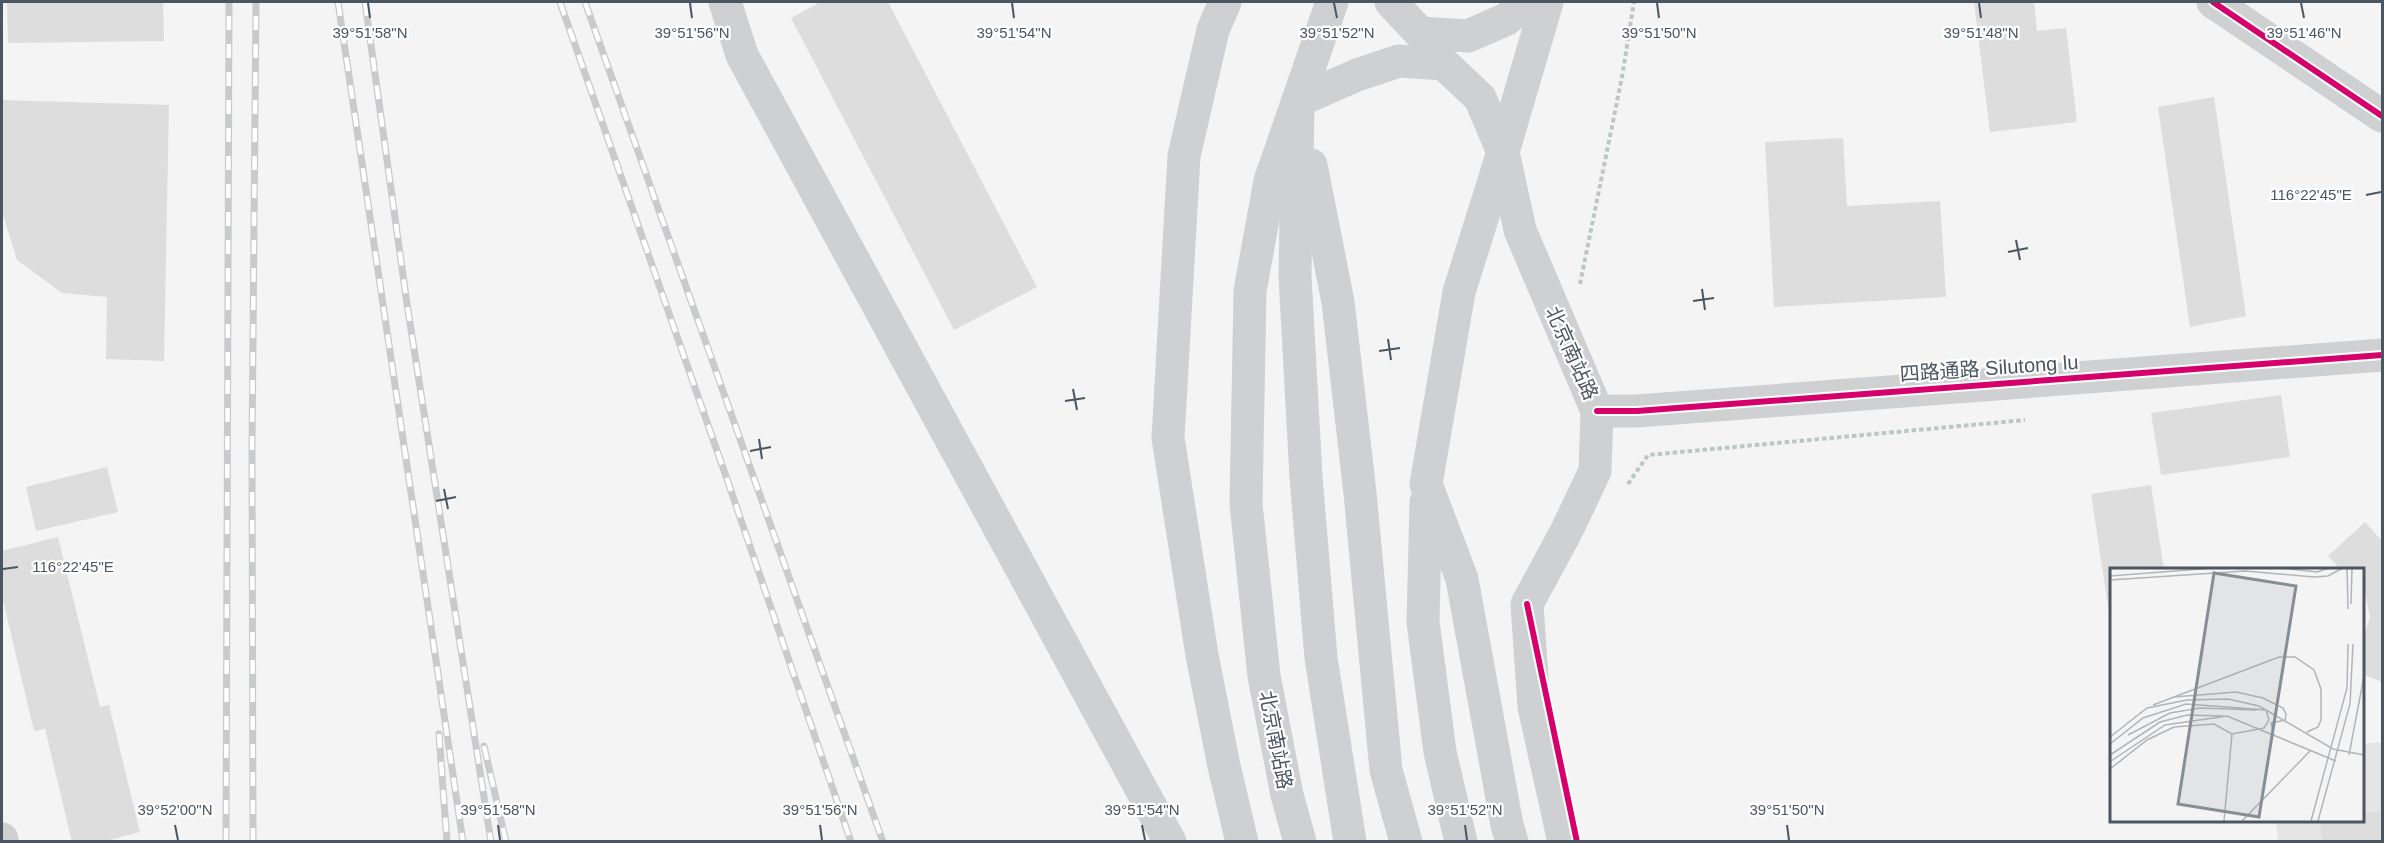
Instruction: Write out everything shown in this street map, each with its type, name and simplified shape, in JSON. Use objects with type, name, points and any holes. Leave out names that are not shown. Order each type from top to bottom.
[{"type":"street","points":[[725,2],[742,55],[1170,842]]},
{"type":"street","points":[[1225,2],[1213,30],[1184,156],[1168,438],[1202,655],[1242,842]]},
{"type":"street","name":"北京南站路","points":[[1300,842],[1287,795],[1264,676],[1246,504],[1250,291],[1270,181],[1332,2]]},
{"type":"street","points":[[1391,2],[1420,33],[1468,36],[1507,19],[1525,2]]},
{"type":"street","name":"北京南站路","points":[[1547,2],[1503,152],[1520,230],[1597,411],[1595,471],[1566,532],[1527,604],[1534,707],[1564,842]]},
{"type":"street","points":[[2213,2],[2382,116]]},
{"type":"street","points":[[1298,101],[1357,75],[1399,61],[1444,64],[1480,98],[1503,152],[1459,292],[1426,484],[1424,622],[1440,752],[1461,842]]},
{"type":"street","points":[[1298,101],[1295,276],[1306,477],[1321,658],[1350,842]]},
{"type":"street","points":[[1298,101],[1338,303],[1360,493],[1386,770],[1406,842]]},
{"type":"street","name":"四路通路 Silutong lu","points":[[1597,411],[1637,411],[2382,355]]},
{"type":"street","points":[[1426,484],[1462,579],[1512,842]]},
{"type":"path","points":[[1579,288],[1622,77],[1634,2]]},
{"type":"path","points":[[1622,493],[1647,455],[2025,420]]},
{"type":"shaded area","points":[[2382,742],[2382,841],[2278,841],[2276,822],[2363,822],[2363,744]]},
{"type":"building","points":[[7,2],[163,2],[164,41],[8,43]]},
{"type":"building","points":[[816,2],[888,2],[1037,287],[954,330],[791,18],[817,4]]},
{"type":"building","points":[[1974,2],[2034,2],[2037,31],[2066,28],[2077,122],[1990,132]]},
{"type":"building","points":[[2214,97],[2246,316],[2190,327],[2158,107]]},
{"type":"building","points":[[2,100],[169,105],[164,361],[106,359],[107,297],[62,293],[17,260],[2,211]]},
{"type":"building","points":[[1843,138],[1847,206],[1940,201],[1946,297],[1774,307],[1765,142]]},
{"type":"building","points":[[2281,395],[2290,457],[2161,475],[2151,413]]},
{"type":"building","points":[[107,467],[118,512],[36,531],[26,487]]},
{"type":"building","points":[[2151,485],[2164,568],[2110,568],[2110,619],[2091,494]]},
{"type":"building","points":[[2365,522],[2382,541],[2382,682],[2363,674],[2363,637],[2370,618],[2366,597],[2363,593],[2363,568],[2339,568],[2328,556]]},
{"type":"building","points":[[58,537],[100,707],[109,705],[140,832],[102,842],[72,842],[45,729],[34,731],[2,596],[2,551]]},
{"type":"building","points":[[2382,811],[2382,842],[2322,842],[2319,822],[2363,822],[2363,813]]},
{"type":"railway","points":[[226,842],[229,2]]},
{"type":"railway","points":[[253,842],[252,450],[256,2]]},
{"type":"railway","points":[[338,2],[463,842]]},
{"type":"railway","points":[[365,2],[407,304],[491,842]]},
{"type":"railway","points":[[560,2],[851,842]]},
{"type":"railway","points":[[585,2],[883,842]]},
{"type":"railway","points":[[439,734],[447,842]]},
{"type":"railway","points":[[484,746],[506,842]]},
{"type":"cycle path","points":[[2213,2],[2382,116]]},
{"type":"cycle path","points":[[1597,411],[1637,411],[2382,355]]},
{"type":"cycle path","points":[[1527,604],[1577,842]]}]
